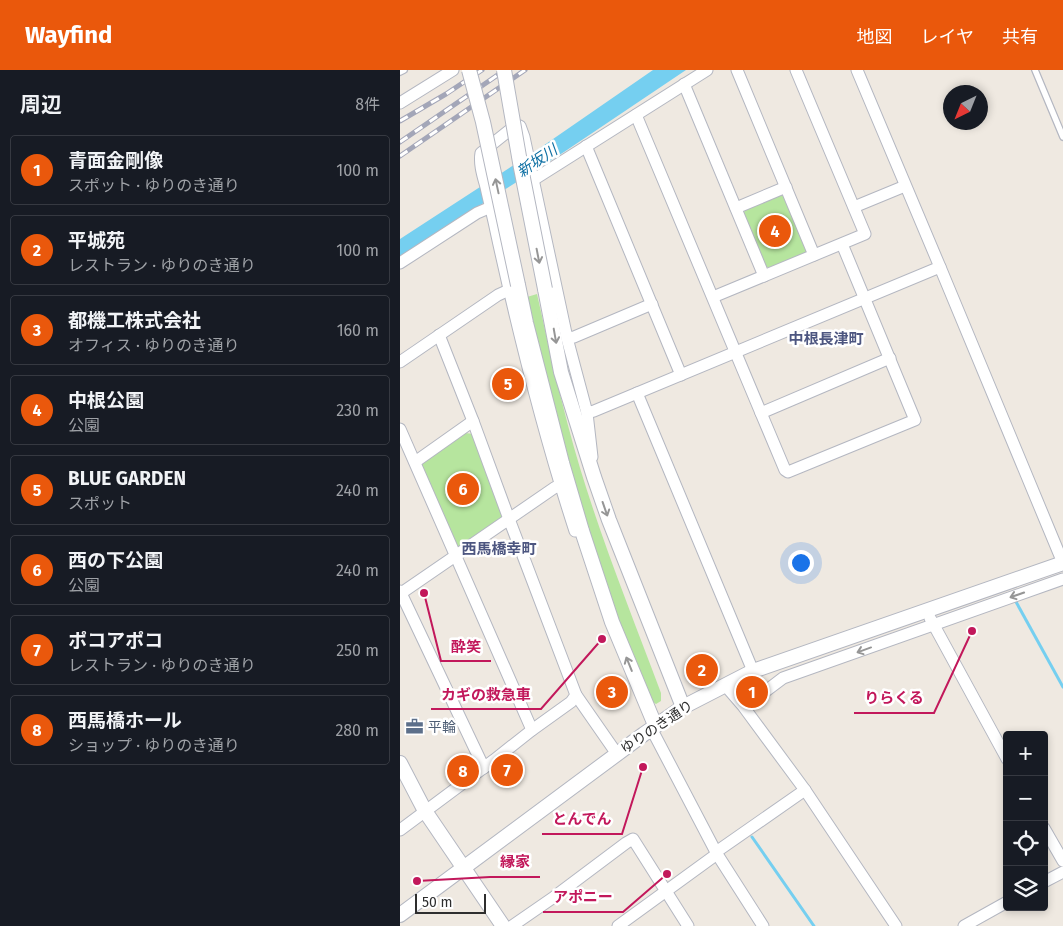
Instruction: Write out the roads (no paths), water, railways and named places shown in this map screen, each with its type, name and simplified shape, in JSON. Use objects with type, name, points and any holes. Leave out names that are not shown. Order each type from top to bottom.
[{"type":"street","points":[[400,104],[453,70]]},
{"type":"street","points":[[469,70],[483,122],[528,368],[560,486],[580,546],[604,600],[653,727],[717,853],[762,926]]},
{"type":"street","points":[[504,70],[561,372],[609,520],[683,707]]},
{"type":"street","points":[[533,180],[707,70]]},
{"type":"street","points":[[737,70],[814,255]]},
{"type":"street","points":[[713,297],[865,234],[796,70]]},
{"type":"street","points":[[857,70],[1063,563]]},
{"type":"street","points":[[684,84],[764,276]]},
{"type":"street","points":[[636,115],[785,470],[788,472],[916,420],[842,244]]},
{"type":"street","points":[[594,477],[587,413],[566,338],[526,150],[520,126],[516,125],[481,153],[480,158],[491,207],[526,323],[562,462],[604,600]]},
{"type":"street","points":[[586,146],[681,375]]},
{"type":"street","points":[[854,207],[906,186]]},
{"type":"street","points":[[736,208],[786,187]]},
{"type":"street","points":[[400,263],[477,213],[491,207]]},
{"type":"street","points":[[587,413],[940,267]]},
{"type":"street","points":[[400,362],[498,295],[514,287]]},
{"type":"street","points":[[566,338],[574,337],[652,304]]},
{"type":"street","points":[[439,335],[474,422],[576,695],[617,754]]},
{"type":"street","points":[[761,413],[890,358]]},
{"type":"street","points":[[637,393],[753,672]]},
{"type":"street","points":[[415,462],[474,422]]},
{"type":"street","points":[[400,429],[532,730]]},
{"type":"street","points":[[484,768],[400,593],[554,488],[560,486]]},
{"type":"street","name":"ゆりのき通り","points":[[400,915],[653,727],[683,707],[753,672],[1063,563]]},
{"type":"street","points":[[737,698],[758,696],[783,678],[1063,579]]},
{"type":"street","points":[[926,610],[1003,752]]},
{"type":"street","points":[[727,684],[730,691],[805,790],[896,926]]},
{"type":"street","points":[[400,830],[571,702],[576,695]]},
{"type":"street","points":[[400,763],[425,811],[503,926]]},
{"type":"street","points":[[618,926],[805,790]]},
{"type":"street","points":[[1048,835],[1063,861]]},
{"type":"street","points":[[512,926],[633,839],[688,926]]},
{"type":"street","points":[[1048,880],[1063,872]]},
{"type":"street","points":[[964,926],[1003,904]]},
{"type":"lane","points":[[400,72],[404,70]]},
{"type":"lane","points":[[1035,70],[1063,137]]},
{"type":"water","name":"新坂川","points":[[653,70],[686,70],[564,152],[400,256],[400,239],[540,148]]},
{"type":"waterway","points":[[1015,600],[1063,687]]},
{"type":"waterway","points":[[752,837],[814,926]]},
{"type":"railway","points":[[400,121],[482,70]]},
{"type":"railway","points":[[400,142],[505,70]]},
{"type":"railway","points":[[400,156],[525,70]]},
{"type":"place","name":"中根公園","points":[[775,231]]},
{"type":"place","name":"BLUE GARDEN","points":[[508,384]]},
{"type":"place","name":"西の下公園","points":[[463,489]]},
{"type":"place","name":"酔笑","points":[[424,593]]},
{"type":"place","name":"りらくる","points":[[972,631]]},
{"type":"place","name":"カギの救急車","points":[[602,639]]},
{"type":"place","name":"平城苑","points":[[702,670]]},
{"type":"place","name":"都機工株式会社","points":[[612,692]]},
{"type":"place","name":"青面金剛像","points":[[752,692]]},
{"type":"place","name":"平輪","points":[[414,727]]},
{"type":"place","name":"とんでん","points":[[643,767]]},
{"type":"place","name":"ポコアポコ","points":[[507,770]]},
{"type":"place","name":"西馬橋ホール","points":[[463,771]]},
{"type":"place","name":"アポニー","points":[[667,874]]},
{"type":"place","name":"縁家","points":[[417,881]]},
{"type":"district","name":"中根長津町","points":[[826,339]]},
{"type":"district","name":"西馬橋幸町","points":[[499,549]]}]
